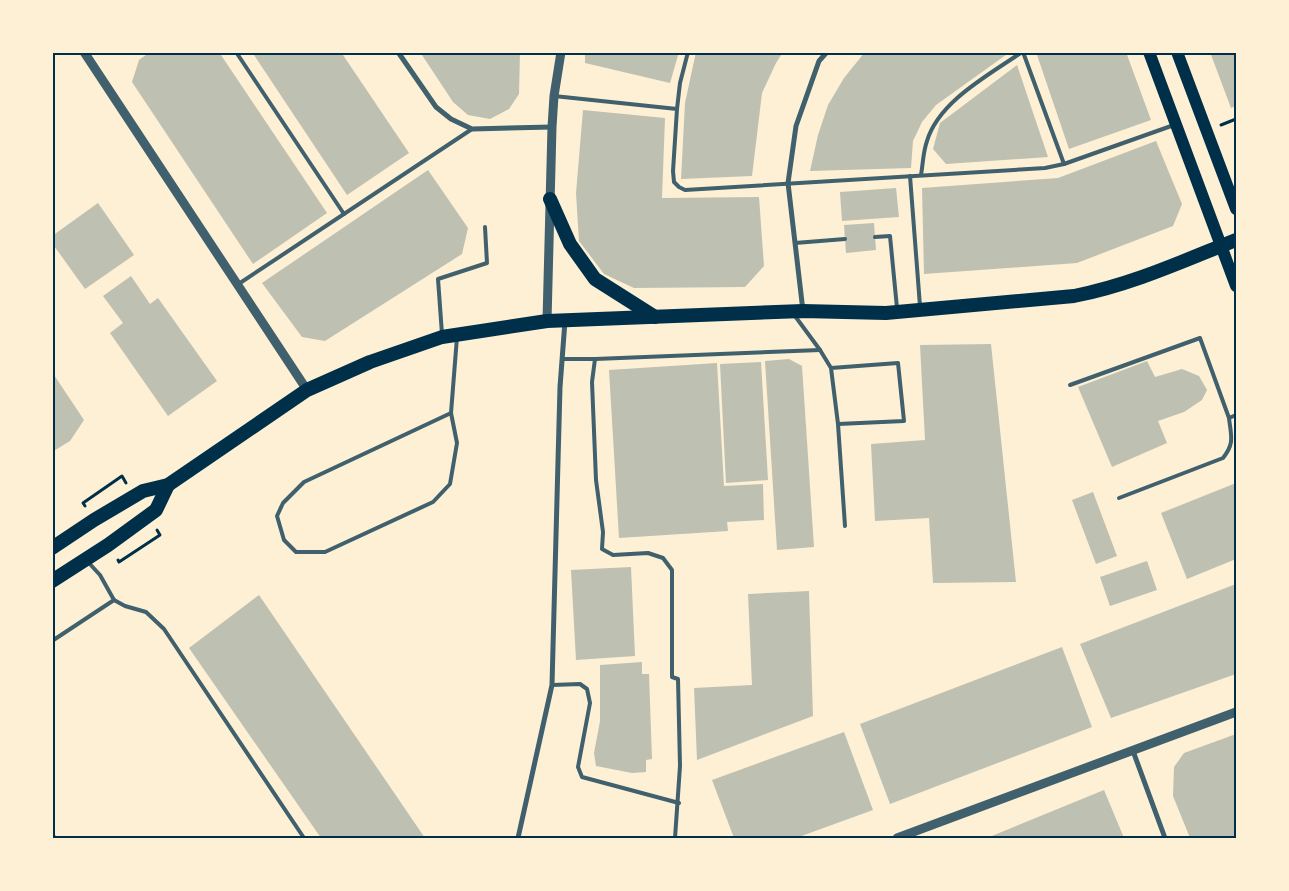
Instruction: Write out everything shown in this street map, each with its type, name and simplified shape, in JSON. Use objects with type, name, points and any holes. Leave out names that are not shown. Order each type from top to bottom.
[{"type":"highway","points":[[550,199],[570,244],[595,279],[656,317]]},
{"type":"highway","points":[[52,548],[94,520],[144,491],[168,485],[307,390],[370,362],[442,337],[547,321],[798,312],[886,313],[1074,296],[1100,291],[1132,281],[1236,240]]},
{"type":"highway","points":[[52,581],[108,545],[156,510],[168,485]]},
{"type":"main road","points":[[1149,52],[1236,286]]},
{"type":"main road","points":[[1176,52],[1236,209]]},
{"type":"street","points":[[547,321],[552,127],[554,96],[561,52]]},
{"type":"street","points":[[798,312],[795,243],[788,183],[796,126],[819,61],[827,52]]},
{"type":"street","points":[[400,53],[436,107],[451,119],[472,129],[552,127]]},
{"type":"street","points":[[88,54],[307,390]]},
{"type":"street","points":[[518,838],[552,685],[559,407],[565,320]]},
{"type":"street","points":[[897,838],[1236,712]]},
{"type":"street","points":[[1133,751],[1165,838]]},
{"type":"lane","points":[[236,52],[344,214]]},
{"type":"lane","points":[[688,52],[680,83],[673,171],[674,182],[679,188],[685,190],[1045,168],[1064,164],[1176,124]]},
{"type":"lane","points":[[921,176],[926,142],[935,122],[948,105],[1022,52],[1064,164]]},
{"type":"lane","points":[[554,96],[677,109]]},
{"type":"lane","points":[[237,285],[472,129]]},
{"type":"lane","points":[[910,176],[921,310]]},
{"type":"lane","points":[[442,337],[438,279],[487,263],[485,227]]},
{"type":"lane","points":[[875,237],[890,236],[898,312]]},
{"type":"lane","points":[[795,243],[845,239]]},
{"type":"lane","points":[[798,312],[831,368],[838,424],[845,526]]},
{"type":"lane","points":[[451,413],[304,482],[283,504],[277,516],[284,540],[296,552],[324,552],[433,502],[450,484],[457,443],[451,413],[458,335]]},
{"type":"lane","points":[[1070,385],[1200,338],[1229,418],[1232,443],[1228,451],[1223,458],[1119,498]]},
{"type":"lane","points":[[562,359],[820,350]]},
{"type":"lane","points":[[595,359],[592,382],[596,480],[603,532],[602,549],[613,555],[648,553],[663,558],[672,570],[672,677],[678,679],[680,766],[675,838]]},
{"type":"lane","points":[[831,368],[898,363],[904,422],[838,424]]},
{"type":"lane","points":[[1229,418],[1236,415]]},
{"type":"lane","points":[[85,559],[100,575],[114,600],[125,606],[146,612],[164,629],[304,838]]},
{"type":"lane","points":[[52,641],[114,600]]},
{"type":"lane","points":[[552,685],[580,684],[587,689],[590,703],[578,768],[582,777],[678,803]]},
{"type":"lane","points":[[52,835],[55,838]]},
{"type":"path","points":[[83,503],[122,476]]},
{"type":"path","points":[[119,562],[160,534]]},
{"type":"building","points":[[150,52],[219,52],[327,213],[253,264],[132,82],[139,60]]},
{"type":"building","points":[[252,52],[341,52],[409,153],[347,195]]},
{"type":"building","points":[[420,52],[520,52],[519,94],[509,109],[490,119],[468,115],[453,102]]},
{"type":"building","points":[[585,52],[679,52],[670,83],[585,63]]},
{"type":"building","points":[[696,52],[783,52],[762,93],[752,176],[681,179],[685,103]]},
{"type":"building","points":[[865,52],[1010,52],[936,105],[922,122],[913,141],[911,168],[810,171],[818,135],[828,105],[844,78]]},
{"type":"building","points":[[1036,52],[1126,52],[1151,120],[1069,149]]},
{"type":"building","points":[[1210,52],[1236,52],[1236,106],[1231,108]]},
{"type":"building","points":[[1017,65],[1048,157],[946,164],[933,149],[940,123]]},
{"type":"building","points":[[583,110],[665,118],[662,198],[759,197],[764,266],[745,287],[634,288],[604,274],[579,241],[576,193]]},
{"type":"building","points":[[1156,141],[1182,204],[1173,226],[1077,263],[924,274],[922,188],[1058,178]]},
{"type":"building","points":[[428,170],[468,228],[462,254],[325,341],[302,337],[262,283]]},
{"type":"building","points":[[896,188],[899,217],[842,221],[840,192]]},
{"type":"building","points":[[98,203],[134,255],[85,289],[52,243],[52,236]]},
{"type":"building","points":[[874,223],[876,250],[846,253],[844,225]]},
{"type":"building","points":[[131,276],[150,304],[158,298],[217,381],[168,416],[110,333],[123,323],[103,296]]},
{"type":"building","points":[[991,344],[1016,582],[933,583],[929,518],[875,521],[871,444],[925,440],[920,345]]},
{"type":"building","points":[[789,359],[802,366],[814,547],[777,550],[765,361]]},
{"type":"building","points":[[1147,361],[1155,377],[1182,369],[1199,376],[1207,390],[1202,400],[1184,412],[1158,421],[1167,443],[1112,467],[1078,387]]},
{"type":"building","points":[[761,362],[768,480],[726,483],[720,364]]},
{"type":"building","points":[[717,363],[724,486],[763,484],[764,520],[727,522],[728,531],[619,538],[609,370]]},
{"type":"building","points":[[52,372],[84,420],[70,441],[52,452]]},
{"type":"building","points":[[1236,483],[1236,559],[1187,579],[1161,513]]},
{"type":"building","points":[[1093,492],[1117,556],[1096,564],[1072,500]]},
{"type":"building","points":[[1147,561],[1157,590],[1110,606],[1100,577]]},
{"type":"building","points":[[631,567],[635,656],[576,660],[571,570]]},
{"type":"building","points":[[1236,584],[1236,674],[1111,718],[1080,644]]},
{"type":"building","points":[[809,591],[813,716],[697,760],[694,688],[752,685],[748,594]]},
{"type":"building","points":[[259,595],[425,838],[321,838],[189,648]]},
{"type":"building","points":[[1062,647],[1092,727],[890,804],[860,724]]},
{"type":"building","points":[[642,662],[642,674],[649,674],[652,759],[646,760],[646,772],[632,773],[596,766],[594,753],[600,721],[600,665]]},
{"type":"building","points":[[844,732],[873,810],[796,838],[734,838],[712,780]]},
{"type":"building","points":[[1236,734],[1236,838],[1190,838],[1173,796],[1174,767],[1184,753]]},
{"type":"building","points":[[1104,790],[1124,838],[987,838]]}]
